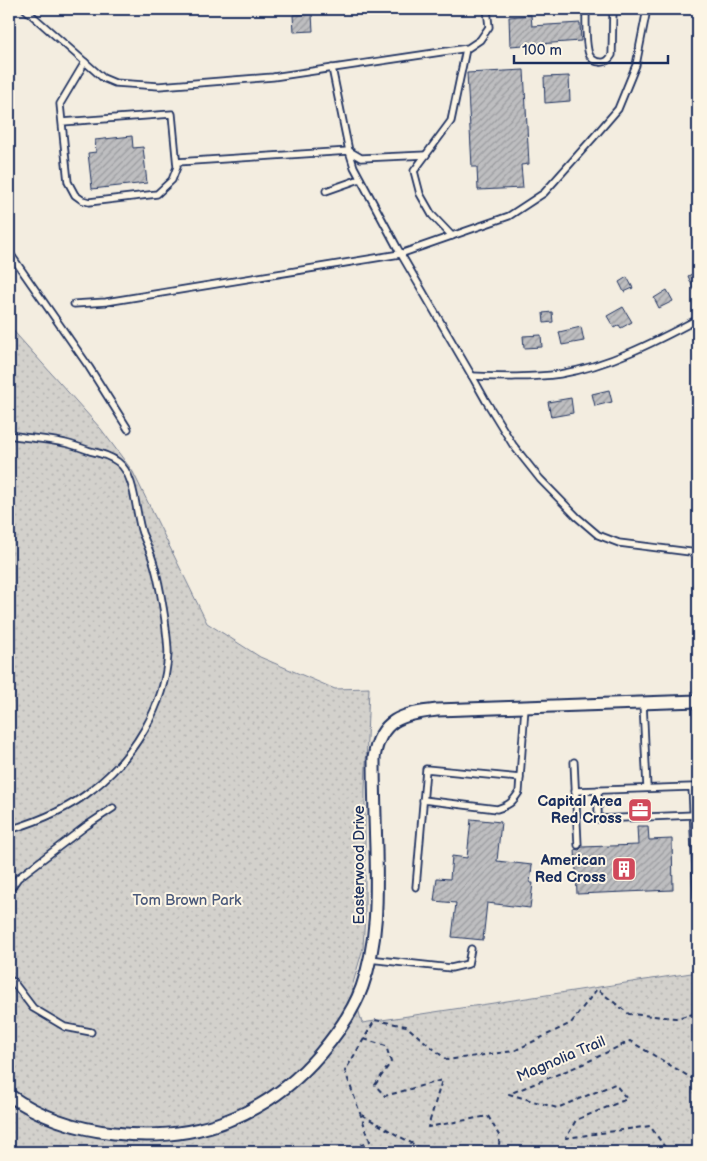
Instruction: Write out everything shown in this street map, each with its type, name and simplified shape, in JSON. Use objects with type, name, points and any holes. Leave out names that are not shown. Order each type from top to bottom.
[{"type":"street","name":"Easterwood Drive","points":[[9,1095],[33,1110],[69,1125],[98,1132],[150,1136],[195,1131],[238,1117],[260,1105],[294,1081],[311,1065],[330,1043],[342,1025],[362,987],[374,934],[376,908],[374,758],[380,737],[387,727],[404,716],[437,710],[698,701]]},
{"type":"lane","points":[[25,9],[103,78],[115,83],[159,86],[273,77],[468,48],[480,40],[488,27],[487,9]]},
{"type":"lane","points":[[586,9],[587,50],[590,57],[600,62],[605,62],[612,55],[613,9]]},
{"type":"lane","points":[[74,304],[106,302],[400,254],[509,216],[544,193],[618,109],[636,65],[647,9]]},
{"type":"lane","points":[[688,9],[698,11]]},
{"type":"lane","points":[[452,236],[432,215],[420,194],[414,171],[451,121],[466,48]]},
{"type":"lane","points":[[62,122],[172,114],[177,167],[172,180],[157,194],[89,202],[75,195],[68,182],[60,104],[85,62]]},
{"type":"lane","points":[[332,68],[354,167],[400,254],[513,445],[540,479],[576,517],[598,535],[619,543],[698,553]]},
{"type":"lane","points":[[177,162],[350,151],[360,158],[426,155]]},
{"type":"lane","points":[[326,191],[360,179]]},
{"type":"lane","points":[[9,252],[89,367],[128,429]]},
{"type":"lane","points":[[472,376],[534,376],[560,374],[586,368],[622,356],[698,319]]},
{"type":"lane","points":[[9,435],[65,443],[105,455],[118,463],[126,472],[140,526],[153,560],[160,588],[168,641],[168,655],[158,701],[137,741],[123,760],[104,780],[73,803],[49,816],[9,830]]},
{"type":"lane","points":[[643,703],[647,788]]},
{"type":"lane","points":[[423,800],[497,809],[513,802],[519,792],[525,707]]},
{"type":"lane","points":[[574,762],[578,845]]},
{"type":"lane","points":[[416,887],[426,769],[520,778]]},
{"type":"lane","points":[[575,791],[692,787],[697,897]]},
{"type":"lane","points":[[598,790],[598,819],[694,815]]},
{"type":"lane","points":[[9,891],[18,878],[86,826],[113,808]]},
{"type":"lane","points":[[369,958],[451,968],[468,964],[471,949]]},
{"type":"lane","points":[[9,979],[33,1008],[65,1026],[91,1032]]},
{"type":"path","points":[[9,631],[9,641]]},
{"type":"path","name":"Magnolia Trail","points":[[344,1152],[370,1141],[345,1071],[375,1020],[406,1026],[447,1060],[514,1051],[571,1023],[597,990],[629,1014],[676,1018],[698,1014]]},
{"type":"path","points":[[364,1039],[386,1046],[392,1062],[375,1086],[385,1096],[442,1080],[428,1126],[488,1116],[500,1137],[498,1152]]},
{"type":"path","name":"Magnolia Trail","points":[[661,1152],[667,1150],[650,1126],[566,1138],[576,1120],[627,1099],[615,1084],[557,1108],[509,1094],[583,1064],[630,1042],[698,1082]]},
{"type":"path","points":[[361,1114],[427,1152]]},
{"type":"green space","name":"Tom Brown Park","points":[[9,326],[101,429],[133,472],[207,623],[260,657],[335,689],[369,688],[365,789],[365,914],[363,948],[352,987],[362,1023],[698,972],[698,1152],[9,1152]]},
{"type":"building","points":[[312,14],[313,31],[294,32],[293,15]]},
{"type":"building","points":[[531,15],[532,26],[580,23],[581,41],[510,46],[509,17]]},
{"type":"building","points":[[524,70],[529,164],[521,165],[523,188],[478,190],[477,167],[472,167],[467,73]]},
{"type":"building","points":[[569,76],[570,101],[545,103],[544,77]]},
{"type":"building","points":[[132,136],[133,148],[143,147],[147,183],[92,189],[88,153],[96,152],[95,140]]},
{"type":"building","points":[[698,271],[698,299],[688,276]]},
{"type":"building","points":[[627,277],[633,288],[624,292],[619,282]]},
{"type":"building","points":[[667,290],[673,301],[659,308],[654,298]]},
{"type":"building","points":[[623,307],[632,322],[621,328],[619,325],[614,328],[607,316]]},
{"type":"building","points":[[552,312],[553,322],[544,323],[543,313]]},
{"type":"building","points":[[581,327],[584,341],[562,345],[559,332]]},
{"type":"building","points":[[541,335],[542,347],[524,348],[523,336]]},
{"type":"building","points":[[609,390],[612,402],[595,406],[592,394]]},
{"type":"building","points":[[571,398],[573,413],[551,417],[548,402]]},
{"type":"building","points":[[471,819],[501,822],[497,861],[532,865],[530,883],[533,883],[530,908],[487,903],[483,940],[452,937],[456,903],[434,901],[437,878],[450,879],[452,856],[467,858]]},
{"type":"building","name":"American Red Cross","points":[[637,826],[648,826],[649,840],[672,839],[673,890],[577,894],[575,849],[579,850],[582,847],[638,845]]},
{"type":"place","name":"Capital Area Red Cross","points":[[640,810]]},
{"type":"place","name":"American Red Cross","points":[[624,869]]}]
